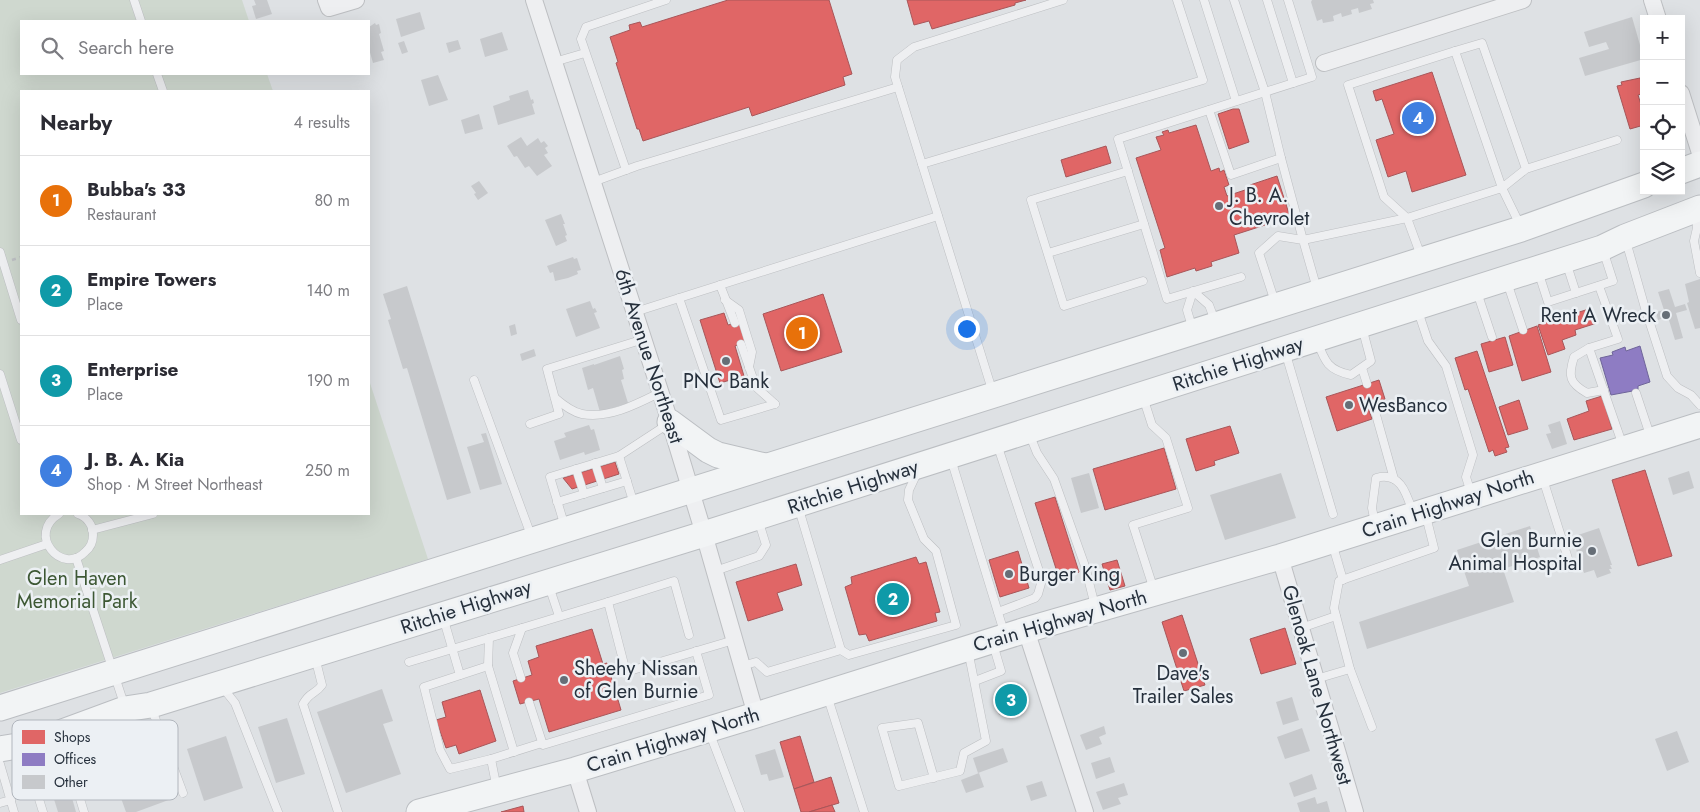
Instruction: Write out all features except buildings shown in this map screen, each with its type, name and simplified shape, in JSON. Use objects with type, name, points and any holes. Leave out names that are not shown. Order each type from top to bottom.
[{"type":"main road","points":[[1685,170],[1700,164]]},
{"type":"main road","points":[[0,708],[1422,260],[1640,186]]},
{"type":"main road","name":"Ritchie Highway","points":[[96,720],[126,709],[151,705],[757,518],[1566,260],[1602,248],[1625,237],[1698,209]]},
{"type":"main road","points":[[670,422],[708,450],[718,455],[732,460],[767,466]]},
{"type":"main road","name":"Crain Highway North","points":[[419,812],[466,806],[497,791],[575,770],[968,648],[1280,557],[1700,425]]},
{"type":"street","points":[[328,4],[356,0]]},
{"type":"street","name":"6th Avenue Northeast","points":[[534,0],[661,392],[756,715]]},
{"type":"street","points":[[1324,62],[1523,0]]},
{"type":"street","points":[[1652,0],[1657,15]]},
{"type":"street","points":[[1685,105],[1700,153]]},
{"type":"street","name":"Glenoak Lane Northwest","points":[[1280,557],[1355,812]]},
{"type":"street","points":[[1008,636],[1085,812]]},
{"type":"street","points":[[575,770],[588,812]]},
{"type":"lane","points":[[134,0],[141,20]]},
{"type":"lane","points":[[626,170],[581,39],[586,27],[666,0]]},
{"type":"lane","points":[[994,395],[895,78],[897,60],[914,47],[1063,0]]},
{"type":"lane","points":[[922,164],[1203,80],[1178,0]]},
{"type":"lane","points":[[1204,0],[1236,101]]},
{"type":"lane","points":[[1234,0],[1265,92],[1318,293]]},
{"type":"lane","points":[[1267,0],[1293,83]]},
{"type":"lane","points":[[1241,276],[1166,299],[1118,139],[1312,77],[1288,0]]},
{"type":"lane","points":[[1422,260],[1407,218],[1384,197],[1348,85],[1482,43],[1526,168]]},
{"type":"lane","points":[[1455,51],[1502,188],[1521,228]]},
{"type":"lane","points":[[554,62],[585,53]]},
{"type":"lane","points":[[157,75],[163,90]]},
{"type":"lane","points":[[593,182],[626,170],[898,87]]},
{"type":"lane","points":[[1209,110],[1231,174],[1281,158]]},
{"type":"lane","points":[[1276,306],[1259,253],[1278,236],[1303,240],[1407,218],[1502,188],[1526,168],[1618,140]]},
{"type":"lane","points":[[1128,171],[1031,200],[1064,306],[1143,281]]},
{"type":"lane","points":[[1698,209],[1694,241],[1700,273]]},
{"type":"lane","points":[[635,312],[938,216]]},
{"type":"lane","points":[[1048,253],[1144,224]]},
{"type":"lane","points":[[1625,237],[1667,376],[1678,388],[1691,396],[1700,405]]},
{"type":"lane","points":[[1537,269],[1548,302],[1599,286],[1613,281],[1602,248]]},
{"type":"lane","points":[[0,252],[20,317]]},
{"type":"lane","points":[[1566,260],[1576,293]]},
{"type":"lane","points":[[1505,279],[1523,330]]},
{"type":"lane","points":[[720,285],[735,324]]},
{"type":"lane","points":[[1599,286],[1618,339],[1590,348],[1574,357],[1570,371],[1575,386],[1586,394],[1604,390]]},
{"type":"lane","points":[[1475,288],[1492,337]]},
{"type":"lane","points":[[1193,291],[1209,305],[1205,328]]},
{"type":"lane","points":[[1193,291],[1187,310],[1205,328]]},
{"type":"lane","points":[[679,298],[721,420],[775,404],[756,387],[741,344]]},
{"type":"lane","points":[[726,300],[739,310],[752,352],[749,367]]},
{"type":"lane","points":[[1417,306],[1428,340],[1446,366],[1473,455],[1466,477],[1472,497]]},
{"type":"lane","points":[[1317,339],[1326,363],[1338,372],[1351,375],[1371,361],[1361,324]]},
{"type":"lane","points":[[530,424],[559,414],[547,369],[644,339]]},
{"type":"lane","points":[[1590,348],[1624,449]]},
{"type":"lane","points":[[1285,349],[1333,514]]},
{"type":"lane","points":[[1362,368],[1367,384]]},
{"type":"lane","points":[[0,374],[20,437]]},
{"type":"lane","points":[[474,380],[533,540]]},
{"type":"lane","points":[[555,398],[580,414],[598,415],[623,410],[661,392]]},
{"type":"lane","points":[[1636,393],[1652,440]]},
{"type":"lane","points":[[1142,395],[1152,425],[1166,438],[1188,508],[1133,525],[1155,593]]},
{"type":"lane","points":[[1373,404],[1394,479]]},
{"type":"lane","points":[[566,529],[550,477],[619,456],[670,422]]},
{"type":"lane","points":[[1029,431],[1037,453],[1054,479],[1084,566],[1096,610]]},
{"type":"lane","points":[[996,441],[1042,580],[1035,598],[998,612]]},
{"type":"lane","points":[[619,456],[634,508]]},
{"type":"lane","points":[[950,456],[998,612],[1008,636],[1001,671],[975,681]]},
{"type":"lane","points":[[595,463],[603,488]]},
{"type":"lane","points":[[798,505],[841,650],[849,655],[956,625],[936,551],[924,539],[908,500],[909,490],[921,465]]},
{"type":"lane","points":[[576,469],[584,494]]},
{"type":"lane","points":[[1542,474],[1571,568]]},
{"type":"lane","points":[[1372,727],[1350,669],[1334,608],[1339,581],[1434,548],[1419,513],[1405,490],[1394,479],[1384,476],[1376,478],[1372,508],[1376,527]]},
{"type":"lane","points":[[558,502],[627,481]]},
{"type":"lane","points":[[46,515],[49,523]]},
{"type":"lane","points":[[58,515],[49,523],[46,530],[47,544],[50,550],[62,558],[76,558],[82,555],[91,544],[92,530],[90,524],[81,515]]},
{"type":"lane","points":[[92,530],[149,515]]},
{"type":"lane","points":[[715,571],[759,556],[766,545],[757,518]]},
{"type":"lane","points":[[1331,541],[1344,580]]},
{"type":"lane","points":[[0,560],[47,544]]},
{"type":"lane","points":[[76,558],[126,709]]},
{"type":"lane","points":[[547,582],[560,616]]},
{"type":"lane","points":[[409,662],[674,582],[689,635]]},
{"type":"lane","points":[[608,602],[626,672],[734,640]]},
{"type":"lane","points":[[442,615],[460,675]]},
{"type":"lane","points":[[1301,628],[1336,616]]},
{"type":"lane","points":[[521,678],[513,653],[522,628]]},
{"type":"lane","points":[[489,638],[488,666],[514,752]]},
{"type":"lane","points":[[934,778],[918,723],[882,728],[899,786],[934,778],[960,771],[964,752],[986,741],[968,648]]},
{"type":"lane","points":[[742,666],[756,662],[767,672],[841,650]]},
{"type":"lane","points":[[488,666],[424,687],[440,750],[450,769],[491,759],[542,743],[543,745],[709,695],[696,651]]},
{"type":"lane","points":[[314,655],[322,685],[319,690],[308,695],[303,704],[338,812]]},
{"type":"lane","points":[[1316,679],[1350,669]]},
{"type":"lane","points":[[220,684],[235,703],[278,812]]},
{"type":"lane","points":[[826,693],[864,812]]},
{"type":"lane","points":[[529,702],[542,743]]},
{"type":"lane","points":[[151,705],[156,720]]},
{"type":"lane","points":[[709,729],[740,812]]},
{"type":"lane","points":[[491,759],[497,791]]},
{"type":"lane","points":[[0,764],[14,812]]},
{"type":"lane","points":[[178,780],[183,793]]},
{"type":"lane","points":[[0,803],[11,800]]},
{"type":"lane","points":[[39,800],[43,812]]},
{"type":"lane","points":[[80,800],[84,812]]},
{"type":"green space","name":"Glen Haven Memorial Park","points":[[0,0],[242,0],[249,20],[20,20],[20,75],[267,75],[273,90],[20,90],[20,515],[370,515],[370,383],[428,559],[0,693]]},
{"type":"place","name":"J. B. A. Kia","points":[[1418,118]]},
{"type":"place","name":"J. B. A. Chevrolet","points":[[1219,206]]},
{"type":"place","name":"Rent A Wreck","points":[[1666,315]]},
{"type":"place","name":"Bubba's 33","points":[[802,333]]},
{"type":"place","name":"PNC Bank","points":[[726,361]]},
{"type":"place","name":"WesBanco","points":[[1349,405]]},
{"type":"place","name":"Glen Burnie Animal Hospital","points":[[1592,551]]},
{"type":"place","name":"Burger King","points":[[1009,574]]},
{"type":"place","name":"Empire Towers","points":[[893,599]]},
{"type":"place","name":"Dave's Trailer Sales","points":[[1183,653]]},
{"type":"place","name":"Sheehy Nissan of Glen Burnie","points":[[564,680]]},
{"type":"place","name":"Enterprise","points":[[1011,700]]}]
